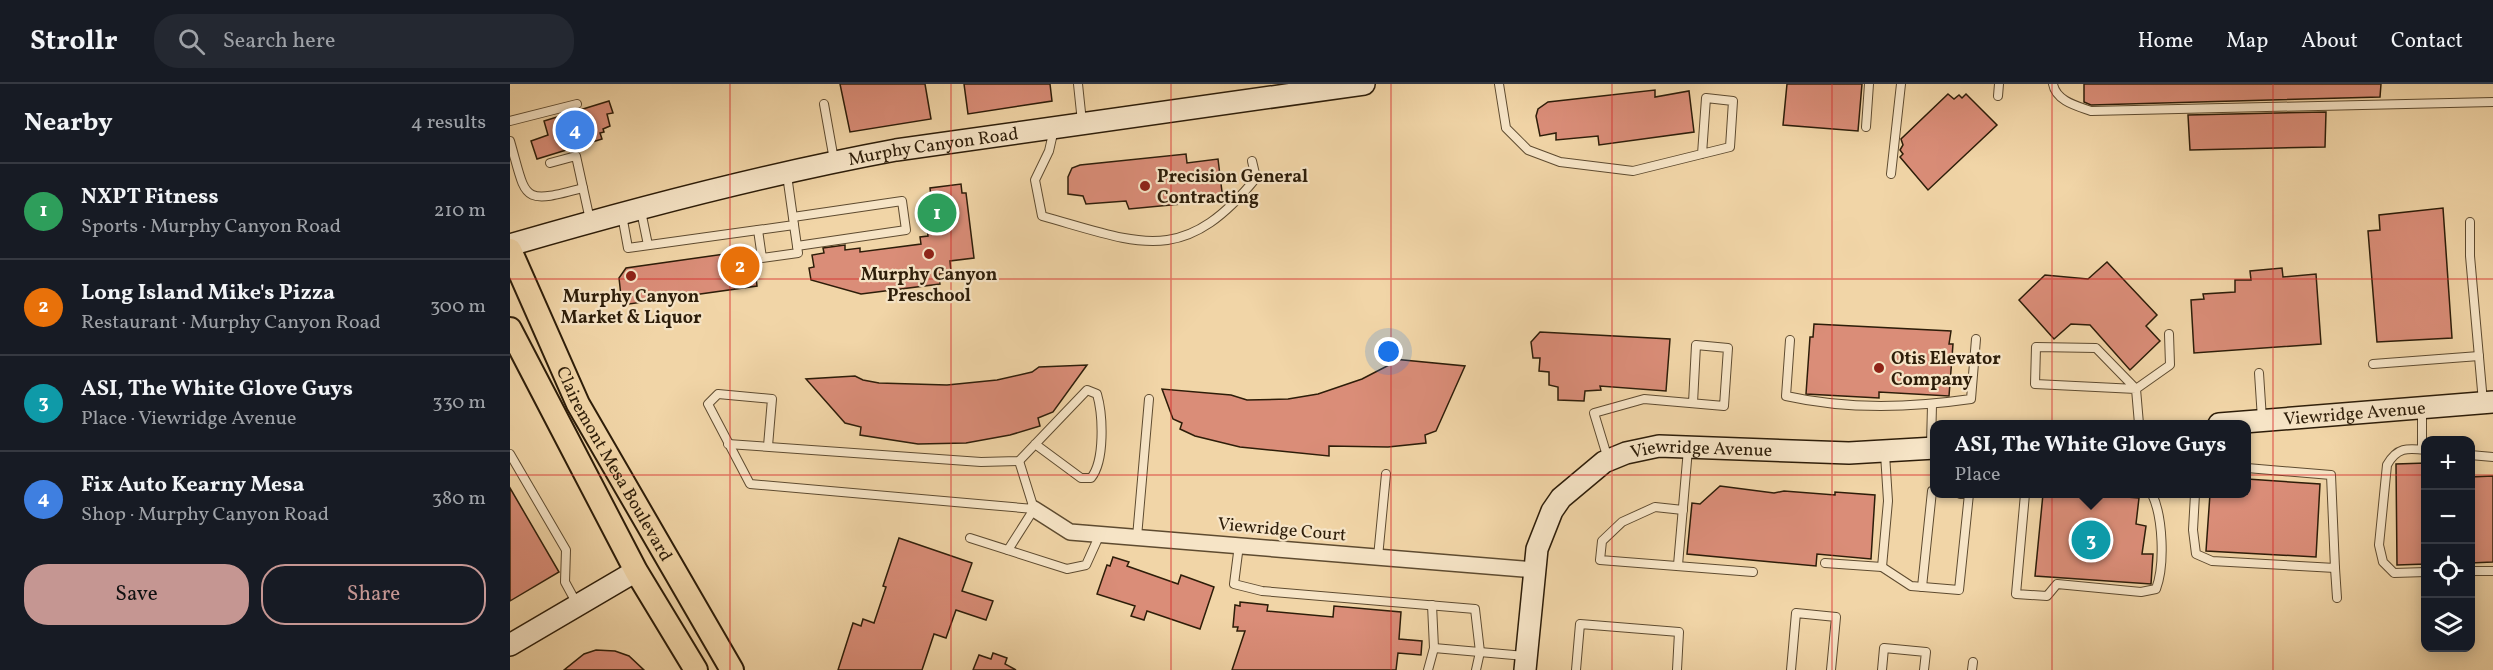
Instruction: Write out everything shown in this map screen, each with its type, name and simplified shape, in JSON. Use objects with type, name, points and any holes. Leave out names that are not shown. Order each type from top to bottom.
[{"type":"main road","name":"Clairemont Mesa Boulevard","points":[[510,250],[578,404],[732,670]]},
{"type":"main road","name":"Clairemont Mesa Boulevard","points":[[510,329],[636,571],[696,670]]},
{"type":"street","name":"Murphy Canyon Road","points":[[510,245],[590,222],[834,161],[1260,95],[1363,84]]},
{"type":"street","name":"Viewridge Avenue","points":[[2251,423],[2488,403]]},
{"type":"street","name":"Viewridge Avenue","points":[[1526,663],[1537,549],[1552,511],[1561,498],[1608,460],[1626,453],[1659,446],[1849,453],[1930,448]]},
{"type":"street","name":"Viewridge Court","points":[[1034,509],[1070,532],[1534,570]]},
{"type":"street","points":[[510,645],[636,571]]},
{"type":"lane","points":[[1078,84],[1082,124]]},
{"type":"lane","points":[[1499,84],[1506,128],[1528,150],[1560,162],[1633,171],[1702,154],[1730,147],[1733,101],[1706,98],[1702,154]]},
{"type":"lane","points":[[1866,127],[1869,84]]},
{"type":"lane","points":[[1891,174],[1902,84]]},
{"type":"lane","points":[[1998,96],[1999,84]]},
{"type":"lane","points":[[2053,84],[2054,90],[2067,102],[2091,111],[2493,102]]},
{"type":"lane","points":[[510,121],[578,104]]},
{"type":"lane","points":[[824,104],[834,161]]},
{"type":"lane","points":[[1054,128],[1049,151],[1035,180],[1042,216],[1122,238],[1151,243],[1174,240],[1197,232],[1233,204],[1256,178],[1252,161]]},
{"type":"lane","points":[[510,141],[523,185],[531,195],[543,198],[583,188]]},
{"type":"lane","points":[[550,163],[576,156],[590,222]]},
{"type":"lane","points":[[758,230],[762,258],[798,253],[787,173]]},
{"type":"lane","points":[[631,212],[628,248],[758,230],[793,221],[902,201],[906,230],[797,246]]},
{"type":"lane","points":[[631,212],[648,245]]},
{"type":"lane","points":[[2470,222],[2470,256],[2479,356],[2488,403]]},
{"type":"lane","points":[[2139,420],[2136,389],[2096,348],[2036,347],[2035,384],[2136,389],[2170,365],[2169,334]]},
{"type":"lane","points":[[1790,340],[1786,396],[1868,407],[1932,405],[1971,399],[1976,339]]},
{"type":"lane","points":[[1608,460],[1594,413],[1644,399],[1724,406],[1728,348],[1696,345],[1693,403]]},
{"type":"lane","points":[[2373,364],[2479,356]]},
{"type":"lane","points":[[2259,373],[2263,421]]},
{"type":"lane","points":[[728,444],[981,462],[1019,461],[1035,444],[1087,390],[1097,394],[1101,408],[1102,430],[1097,471],[1091,478],[1081,478],[1035,444]]},
{"type":"lane","points":[[768,446],[772,399],[718,394],[708,404],[750,484],[1034,509]]},
{"type":"lane","points":[[1137,537],[1149,399]]},
{"type":"lane","points":[[1932,405],[1932,420]]},
{"type":"lane","points":[[2422,408],[2423,436]]},
{"type":"lane","points":[[1678,565],[1688,447]]},
{"type":"lane","points":[[2421,449],[2402,448],[2394,454],[2388,465],[2379,545],[2383,562],[2394,573],[2421,572]]},
{"type":"lane","points":[[1882,567],[1888,501],[1885,452]]},
{"type":"lane","points":[[510,454],[566,550],[565,582],[578,605]]},
{"type":"lane","points":[[2475,455],[2493,457]]},
{"type":"lane","points":[[1008,550],[1034,509],[1019,461]]},
{"type":"lane","points":[[2251,468],[2331,475],[2337,598]]},
{"type":"lane","points":[[1378,557],[1386,474]]},
{"type":"lane","points":[[1922,587],[1931,498]]},
{"type":"lane","points":[[1824,562],[1882,567],[1911,586],[1959,590],[1969,498]]},
{"type":"lane","points":[[2025,498],[2016,594],[2047,596],[2057,584],[2141,592],[2157,589],[2162,574],[2158,507],[2154,498]]},
{"type":"lane","points":[[2195,498],[2193,530],[2196,554],[2212,561],[2335,568]]},
{"type":"lane","points":[[1683,510],[1655,507],[1622,522],[1602,541],[1600,560],[1753,572]]},
{"type":"lane","points":[[970,538],[1067,569],[1086,565],[1100,534]]},
{"type":"lane","points":[[1239,545],[1234,584],[1262,591],[1475,609],[1480,652],[1476,670]]},
{"type":"lane","points":[[2475,571],[2493,571]]},
{"type":"lane","points":[[1428,670],[1434,648],[1432,605]]},
{"type":"lane","points":[[1791,670],[1796,613],[1836,617],[1832,670]]},
{"type":"lane","points":[[1576,670],[1580,624],[1679,632],[1677,670]]},
{"type":"lane","points":[[1434,648],[1480,652],[1526,663]]},
{"type":"lane","points":[[1882,670],[1884,648],[1926,652],[1924,670]]},
{"type":"building","points":[[840,84],[925,84],[931,119],[850,132]]},
{"type":"building","points":[[964,84],[1050,84],[1052,101],[968,114]]},
{"type":"building","points":[[1787,84],[1862,84],[1858,131],[1783,125]]},
{"type":"building","points":[[2084,84],[2381,84],[2380,97],[2091,105],[2084,102]]},
{"type":"building","points":[[1655,90],[1655,97],[1689,91],[1694,132],[1599,145],[1598,136],[1556,140],[1556,133],[1540,136],[1536,116],[1538,109],[1548,102]]},
{"type":"building","points":[[1948,94],[1954,99],[1959,95],[1962,98],[1966,94],[1997,125],[1928,190],[1900,157],[1903,154],[1900,150],[1903,145],[1901,139]]},
{"type":"building","points":[[609,101],[613,113],[607,114],[610,126],[600,133],[602,139],[537,159],[531,141],[548,135],[544,121]]},
{"type":"building","points":[[2326,112],[2325,147],[2190,150],[2188,115]]},
{"type":"building","name":"Precision General Contracting","points":[[1186,154],[1187,163],[1218,159],[1223,200],[1129,209],[1126,201],[1086,204],[1083,196],[1068,194],[1068,177],[1072,168],[1080,165]]},
{"type":"building","points":[[961,184],[962,193],[966,193],[974,258],[950,261],[951,272],[939,274],[940,284],[861,294],[811,280],[809,268],[814,267],[812,255],[824,253],[823,248],[845,245],[845,250],[860,248],[860,252],[921,244],[920,237],[928,236],[923,198],[931,197],[930,188]]},
{"type":"building","points":[[2443,208],[2452,338],[2377,342],[2368,231],[2380,230],[2379,215]]},
{"type":"building","points":[[753,250],[757,286],[622,305],[619,278],[626,268]]},
{"type":"building","points":[[2107,262],[2157,315],[2146,326],[2160,341],[2130,370],[2090,325],[2071,324],[2054,339],[2019,300],[2045,275],[2088,279]]},
{"type":"building","points":[[2282,268],[2283,277],[2316,274],[2321,344],[2194,353],[2191,300],[2204,299],[2203,294],[2235,292],[2235,280],[2251,280],[2250,271]]},
{"type":"building","name":"Otis Elevator Company","points":[[1814,324],[1951,331],[1949,344],[1953,344],[1949,396],[1879,392],[1879,398],[1806,394],[1810,337],[1813,337]]},
{"type":"building","points":[[1540,332],[1670,339],[1666,391],[1600,386],[1601,390],[1585,391],[1584,401],[1558,400],[1558,387],[1549,385],[1549,372],[1539,371],[1540,358],[1533,358],[1531,342]]},
{"type":"building","points":[[1393,359],[1465,366],[1436,431],[1425,435],[1426,443],[1388,447],[1329,446],[1329,456],[1240,447],[1195,436],[1180,429],[1182,423],[1173,419],[1162,389],[1231,395],[1247,400],[1288,399],[1318,394],[1362,379],[1393,363]]},
{"type":"building","points":[[1087,365],[1053,412],[1038,418],[1040,426],[1010,435],[966,443],[918,444],[860,435],[861,427],[845,423],[806,379],[855,376],[879,383],[947,385],[997,380],[1032,372],[1039,367]]},
{"type":"building","points":[[2421,463],[2421,564],[2397,565],[2396,464]]},
{"type":"building","points":[[2493,476],[2493,562],[2475,563],[2475,477]]},
{"type":"building","points":[[2251,479],[2320,484],[2316,557],[2206,551],[2210,498],[2251,498]]},
{"type":"building","points":[[1720,486],[1774,493],[1784,491],[1835,495],[1835,492],[1875,495],[1871,559],[1817,554],[1816,566],[1687,554],[1692,503],[1700,504]]},
{"type":"building","points":[[510,488],[559,572],[510,601]]},
{"type":"building","points":[[2043,498],[2139,498],[2136,524],[2146,526],[2142,554],[2153,554],[2151,584],[2035,576]]},
{"type":"building","points":[[899,538],[972,563],[962,591],[993,601],[986,620],[956,610],[946,638],[934,634],[922,670],[838,670],[853,623],[861,626],[863,619],[874,623],[886,587],[883,586]]},
{"type":"building","points":[[1113,557],[1129,562],[1127,566],[1178,584],[1181,575],[1214,587],[1200,629],[1147,611],[1144,620],[1131,616],[1135,606],[1097,594],[1107,565],[1110,566]]},
{"type":"building","points":[[1240,602],[1268,605],[1267,611],[1333,617],[1334,606],[1401,612],[1399,639],[1422,641],[1421,655],[1398,653],[1396,670],[1232,670],[1245,631],[1237,631],[1238,627],[1233,627],[1235,605],[1240,606]]},
{"type":"building","points":[[596,650],[615,651],[629,656],[644,670],[564,670],[584,654]]},
{"type":"building","points":[[993,653],[1007,658],[1005,664],[1016,670],[973,670],[979,655],[991,659]]},
{"type":"place","name":"Fix Auto Kearny Mesa","points":[[575,130]]},
{"type":"place","name":"Precision General Contracting","points":[[1145,186]]},
{"type":"place","name":"NXPT Fitness","points":[[937,213]]},
{"type":"place","name":"Murphy Canyon Preschool","points":[[929,254]]},
{"type":"place","name":"Long Island Mike's Pizza","points":[[740,266]]},
{"type":"place","name":"Murphy Canyon Market & Liquor","points":[[631,276]]},
{"type":"place","name":"Otis Elevator Company","points":[[1879,368]]},
{"type":"place","name":"ASI, The White Glove Guys","points":[[2091,540]]}]
